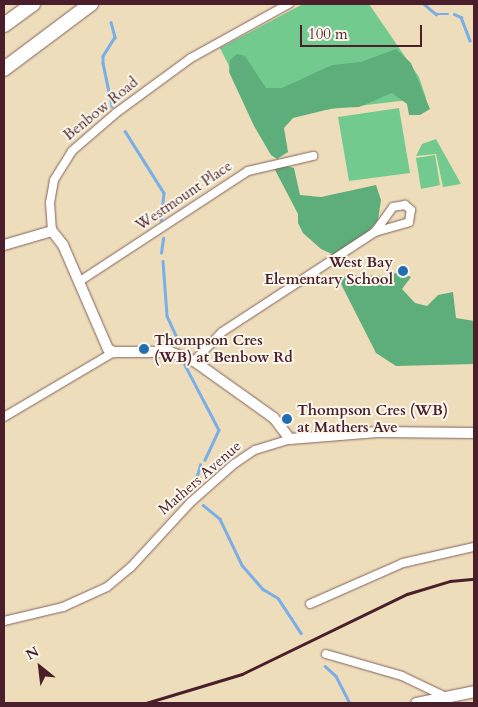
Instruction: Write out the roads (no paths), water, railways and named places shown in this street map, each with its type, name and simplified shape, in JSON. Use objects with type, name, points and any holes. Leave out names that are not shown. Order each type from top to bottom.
[{"type":"highway","points":[[4,26],[32,4]]},
{"type":"highway","points":[[4,70],[90,4]]},
{"type":"main road","points":[[416,703],[474,691]]},
{"type":"street","name":"Benbow Road","points":[[52,232],[50,203],[54,180],[72,151],[116,113],[191,58],[289,4]]},
{"type":"street","name":"Westmount Place","points":[[80,281],[248,170],[313,156]]},
{"type":"street","points":[[194,361],[215,338],[375,232],[405,225],[411,218],[411,210],[405,205],[393,207],[375,232]]},
{"type":"street","points":[[4,245],[52,232],[60,239],[80,281],[102,340],[114,352]]},
{"type":"street","points":[[4,417],[114,352],[170,352],[194,361],[274,418],[290,439]]},
{"type":"street","name":"Mathers Avenue","points":[[4,621],[63,607],[107,587],[131,567],[191,502],[234,464],[256,450],[290,439],[378,432],[474,433]]},
{"type":"street","points":[[310,604],[403,563],[474,547]]},
{"type":"street","points":[[326,654],[402,676],[446,697]]},
{"type":"waterway","points":[[424,4],[436,14],[448,14]]},
{"type":"waterway","points":[[454,14],[461,17],[470,40]]},
{"type":"waterway","points":[[111,22],[115,37],[103,56],[103,63],[112,106]]},
{"type":"waterway","points":[[125,131],[164,193],[161,220]]},
{"type":"waterway","points":[[161,253],[163,238]]},
{"type":"waterway","points":[[163,261],[167,316],[179,342]]},
{"type":"waterway","points":[[185,365],[219,430],[205,460]]},
{"type":"waterway","points":[[194,486],[200,465]]},
{"type":"waterway","points":[[203,505],[220,519],[242,565],[263,589],[278,598],[301,633]]},
{"type":"waterway","points":[[325,666],[336,676],[350,703]]},
{"type":"railway","points":[[146,703],[242,674],[407,594],[450,581],[474,579]]},
{"type":"place","name":"West Bay Elementary School","points":[[403,271]]},
{"type":"place","name":"Thompson Cres (WB) at Benbow Rd","points":[[144,349]]},
{"type":"place","name":"Thompson Cres (WB) at Mathers Ave","points":[[287,419]]}]
